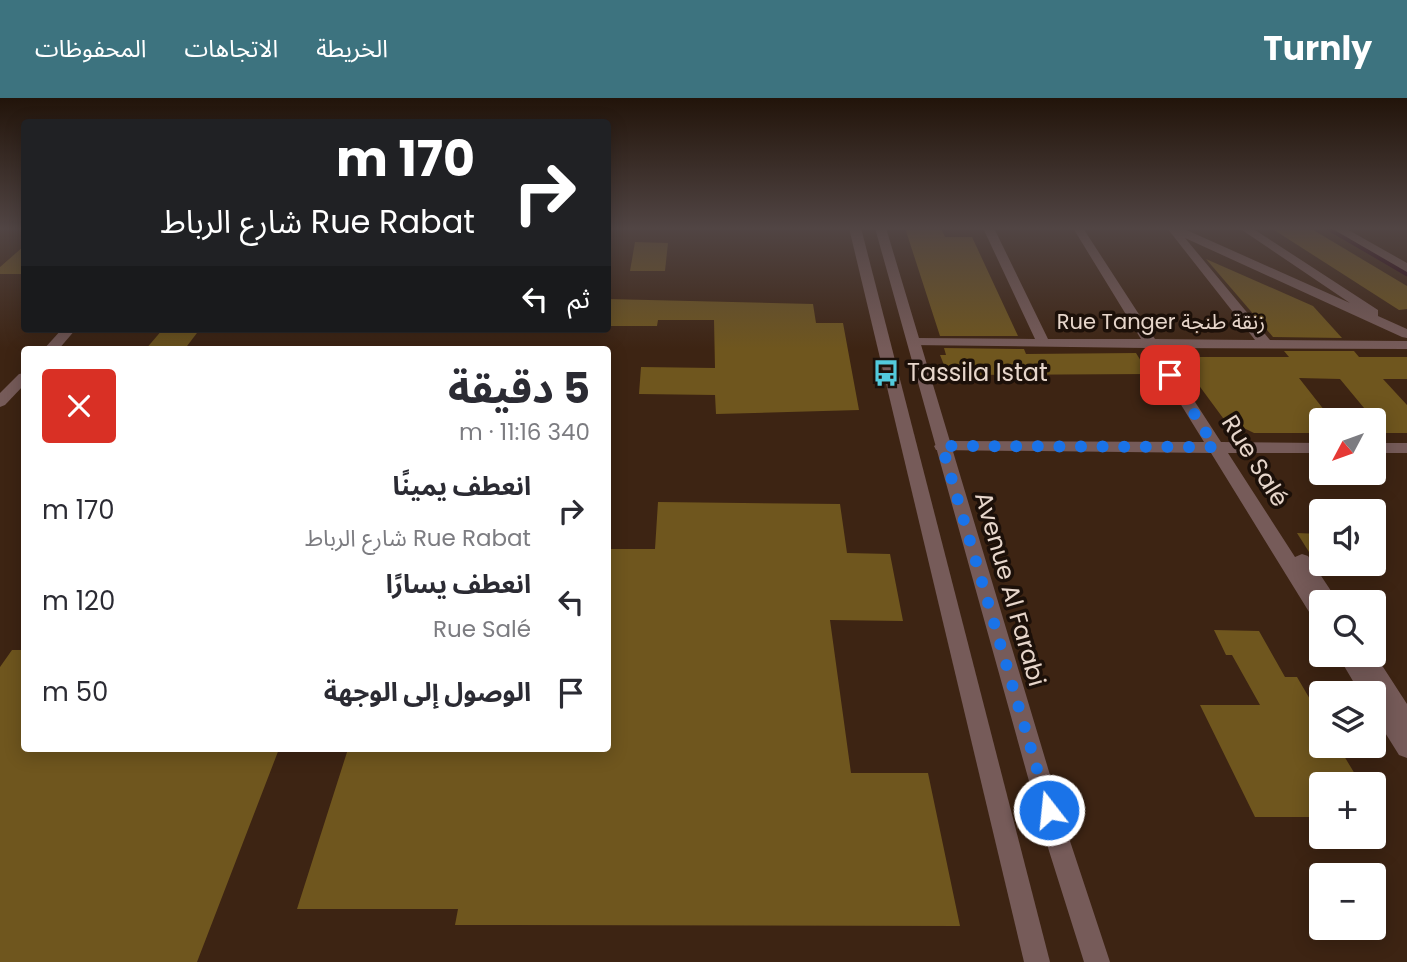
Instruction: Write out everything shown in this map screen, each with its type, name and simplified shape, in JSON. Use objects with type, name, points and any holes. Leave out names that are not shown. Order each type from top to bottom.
[{"type":"street","points":[[865,268],[1037,962]]},
{"type":"street","name":"Avenue Al Farabi","points":[[892,268],[1056,835],[1097,962]]},
{"type":"street","points":[[1007,268],[1043,342]]},
{"type":"street","name":"Rue Salé","points":[[1107,268],[1222,447],[1309,594]]},
{"type":"street","points":[[1204,268],[1266,344]]},
{"type":"street","points":[[1263,268],[1403,332]]},
{"type":"street","points":[[1308,268],[1403,332]]},
{"type":"street","points":[[1316,268],[1360,296],[1403,332]]},
{"type":"street","points":[[1299,285],[1321,277]]},
{"type":"street","points":[[1299,285],[1384,321]]},
{"type":"street","points":[[54,346],[65,333]]},
{"type":"street","name":"Rue Tanger زنقة طنجة","points":[[915,342],[1407,345]]},
{"type":"street","points":[[0,402],[21,380]]},
{"type":"street","points":[[942,446],[1309,448]]},
{"type":"street","name":"Rue Salé","points":[[1222,447],[1320,590]]},
{"type":"street","points":[[1386,448],[1407,448]]},
{"type":"street","points":[[1371,667],[1407,722]]},
{"type":"street","points":[[1386,715],[1407,748]]},
{"type":"building","points":[[0,268],[21,268],[21,274],[0,274]]},
{"type":"building","points":[[630,268],[665,268],[665,271],[630,271]]},
{"type":"building","points":[[918,268],[987,268],[1018,336],[940,336]]},
{"type":"building","points":[[1214,268],[1227,268],[1313,306],[1342,338],[1273,337]]},
{"type":"building","points":[[1334,268],[1377,268],[1407,286],[1407,309],[1399,310]]},
{"type":"building","points":[[611,299],[813,304],[816,323],[843,323],[859,410],[716,414],[715,395],[639,394],[641,367],[715,368],[714,320],[658,320],[657,326],[611,326]]},
{"type":"building","points":[[160,333],[197,333],[187,346],[148,346]]},
{"type":"building","points":[[944,348],[1024,349],[1026,354],[1136,353],[1149,374],[948,375],[940,355],[946,355]]},
{"type":"building","points":[[1284,351],[1354,351],[1359,357],[1407,357],[1407,379],[1383,379],[1407,405],[1407,433],[1386,433],[1386,408],[1364,408],[1340,379],[1299,378],[1323,408],[1309,408],[1309,433],[1254,433],[1223,418],[1178,357],[1289,357]]},
{"type":"building","points":[[658,502],[840,504],[847,553],[890,554],[903,621],[830,620],[851,773],[928,773],[960,926],[455,925],[458,909],[297,909],[347,752],[611,752],[611,549],[655,549]]},
{"type":"building","points":[[1297,533],[1309,534],[1309,552]]},
{"type":"building","points":[[1214,630],[1259,631],[1285,677],[1297,677],[1309,698],[1309,758],[1345,758],[1354,772],[1309,772],[1309,817],[1255,817],[1200,705],[1260,705],[1232,655],[1226,655]]},
{"type":"building","points":[[12,650],[21,650],[21,752],[278,752],[197,962],[0,962],[0,667]]},
{"type":"waterway","points":[[1397,268],[1407,274]]},
{"type":"place","name":"Tassila Istat","points":[[886,373]]},
{"type":"route","points":[[1049,810],[942,446],[1215,447],[1170,375]]}]
